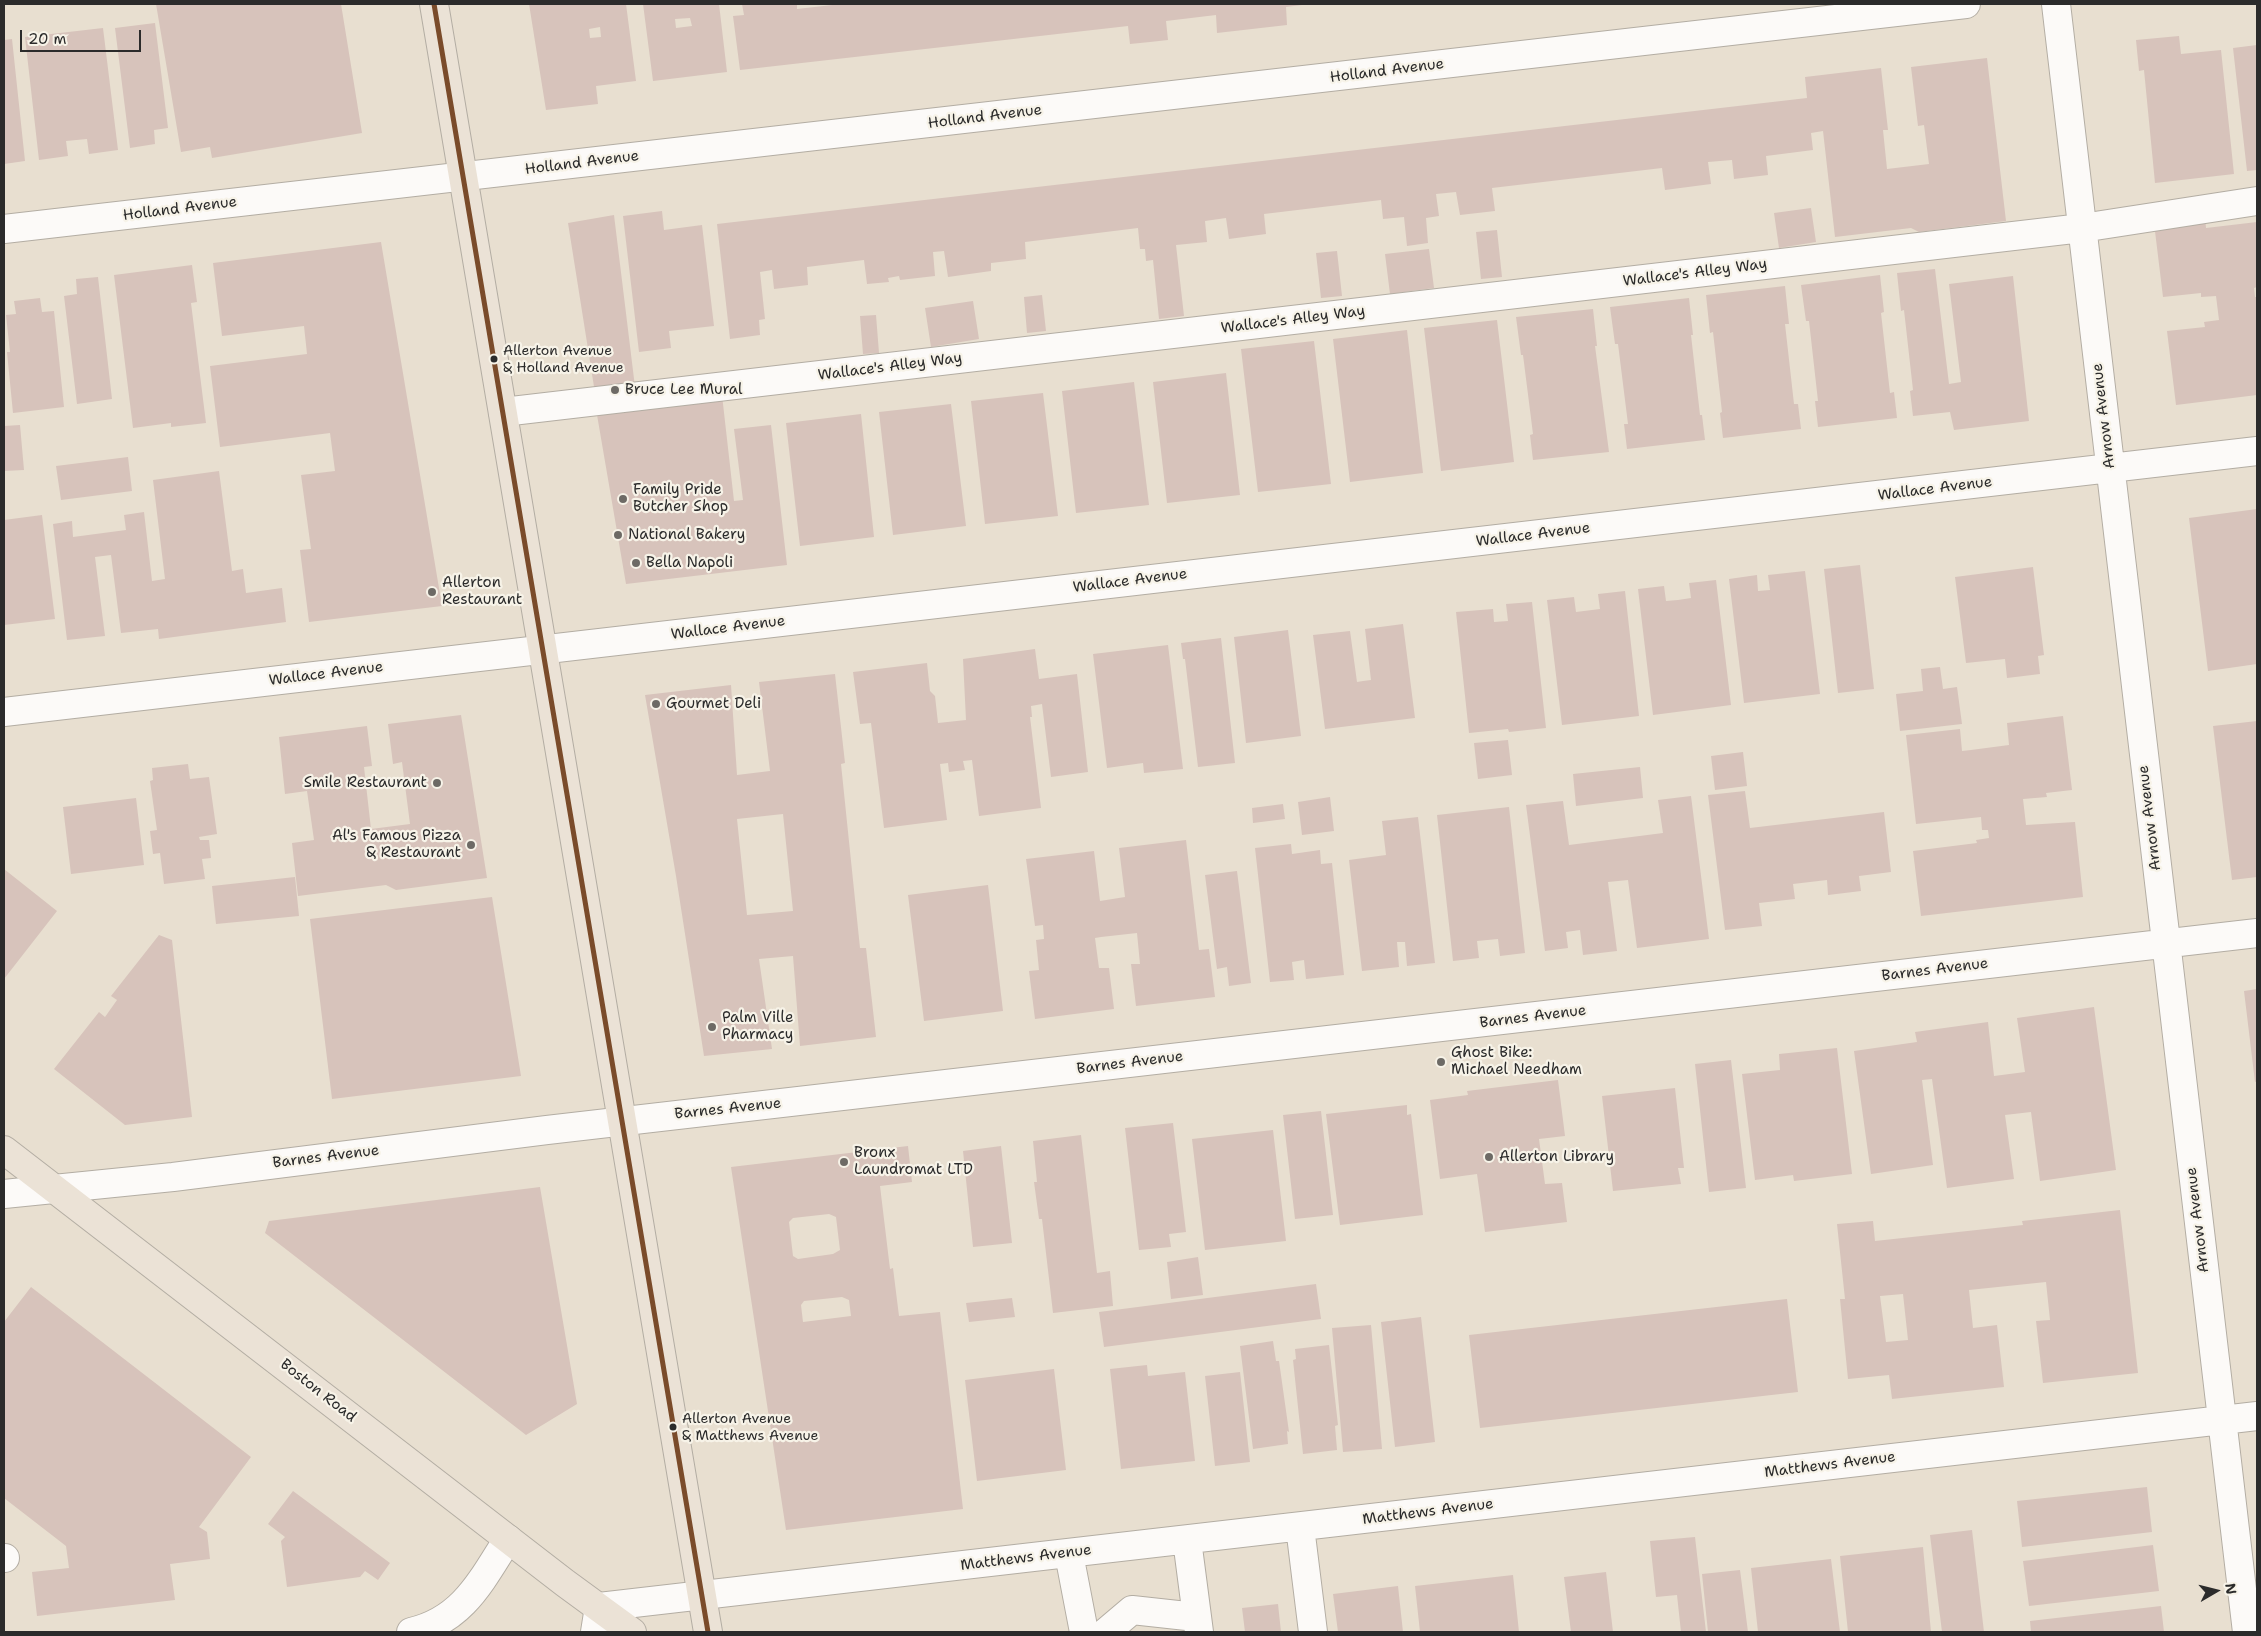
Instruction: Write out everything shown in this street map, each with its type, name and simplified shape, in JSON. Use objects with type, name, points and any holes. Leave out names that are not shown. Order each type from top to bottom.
[{"type":"main road","points":[[434,4],[708,1632]]},
{"type":"main road","name":"Boston Road","points":[[4,1150],[508,1539],[597,1620],[632,1632]]},
{"type":"street","name":"Holland Avenue","points":[[4,230],[1966,4]]},
{"type":"street","name":"Arnow Avenue","points":[[2056,4],[2247,1632]]},
{"type":"street","name":"Wallace's Alley Way","points":[[503,412],[2082,228],[2257,201]]},
{"type":"street","name":"Wallace Avenue","points":[[4,712],[543,648],[2257,451]]},
{"type":"street","name":"Barnes Avenue","points":[[4,1194],[173,1177],[623,1121],[2257,933]]},
{"type":"street","name":"Matthews Avenue","points":[[597,1620],[702,1596],[2257,1416]]},
{"type":"street","points":[[1300,1527],[1313,1632]]},
{"type":"street","points":[[411,1632],[437,1623],[460,1607],[508,1539]]},
{"type":"street","points":[[1106,1632],[1132,1610],[1197,1625],[1187,1540]]},
{"type":"street","points":[[1069,1554],[1084,1632]]},
{"type":"building","points":[[156,4],[341,4],[362,133],[212,158],[210,147],[181,152]]},
{"type":"building","points":[[529,4],[626,4],[636,81],[596,86],[598,104],[546,110]],"holes":[[[600,27],[601,37],[590,38],[589,29]]]},
{"type":"building","points":[[643,4],[719,4],[727,72],[653,81]],"holes":[[[690,18],[692,26],[676,28],[675,19]]]},
{"type":"building","points":[[742,4],[797,4],[797,9],[841,4],[1302,5],[1286,7],[1287,25],[1217,33],[1216,15],[1166,21],[1168,40],[1130,44],[1128,26],[740,70],[733,16],[744,15]]},
{"type":"building","points":[[155,23],[168,128],[154,130],[155,144],[130,148],[115,28]]},
{"type":"building","points":[[103,28],[118,150],[89,154],[87,139],[66,141],[68,156],[39,160],[25,37]]},
{"type":"building","points":[[2179,36],[2181,54],[2221,50],[2234,174],[2155,183],[2144,70],[2139,71],[2136,40]]},
{"type":"building","points":[[12,39],[25,161],[4,164],[4,40]]},
{"type":"building","points":[[2257,45],[2257,170],[2247,171],[2233,48]]},
{"type":"building","points":[[1987,58],[2006,221],[1919,232],[1911,228],[1835,237],[1823,131],[1811,133],[1813,150],[1766,156],[1768,175],[1734,179],[1732,160],[1708,162],[1711,184],[1665,190],[1662,168],[1492,188],[1495,211],[1460,215],[1456,192],[1436,194],[1439,216],[1426,218],[1428,243],[1407,246],[1404,217],[1383,219],[1381,200],[1264,214],[1266,234],[1229,239],[1226,218],[1205,221],[1207,242],[1176,245],[1184,316],[1159,319],[1153,260],[1146,261],[1145,249],[1140,249],[1138,228],[1025,242],[1026,259],[991,263],[991,271],[948,277],[944,251],[933,252],[935,276],[900,280],[899,276],[888,278],[889,282],[867,284],[864,260],[807,267],[808,285],[774,289],[772,270],[760,272],[765,319],[759,320],[760,335],[730,339],[717,224],[1807,98],[1805,77],[1881,68],[1888,130],[1883,130],[1887,169],[1929,164],[1924,125],[1918,126],[1911,67]]},
{"type":"building","points":[[1811,208],[1816,242],[1779,248],[1774,213]]},
{"type":"building","points":[[662,211],[664,230],[702,225],[714,326],[669,331],[671,348],[639,352],[623,216]]},
{"type":"building","points":[[614,215],[635,387],[595,393],[568,223]]},
{"type":"building","points":[[2205,217],[2206,228],[2257,222],[2257,287],[2254,288],[2255,297],[2257,297],[2257,395],[2176,405],[2167,331],[2205,327],[2204,322],[2219,320],[2216,296],[2201,297],[2201,293],[2163,297],[2154,223]]},
{"type":"building","points":[[1497,230],[1502,277],[1481,279],[1476,232]]},
{"type":"building","points":[[381,242],[442,606],[309,622],[300,550],[311,549],[301,475],[335,471],[330,433],[220,447],[210,366],[307,354],[304,326],[222,336],[213,263]]},
{"type":"building","points":[[1429,249],[1434,288],[1390,294],[1385,254]]},
{"type":"building","points":[[1337,251],[1342,296],[1321,298],[1316,253]]},
{"type":"building","points":[[192,265],[197,302],[191,303],[206,423],[171,427],[171,423],[133,428],[114,275]]},
{"type":"building","points":[[1935,269],[1949,384],[1961,382],[1949,284],[2013,276],[2029,421],[1954,430],[1950,412],[1913,416],[1910,391],[1913,390],[1904,310],[1901,311],[1897,273]]},
{"type":"building","points":[[1880,275],[1884,312],[1881,313],[1890,393],[1894,392],[1897,418],[1818,427],[1815,401],[1818,401],[1809,321],[1806,321],[1801,285]]},
{"type":"building","points":[[98,277],[112,399],[77,404],[64,296],[77,294],[76,279]]},
{"type":"building","points":[[1785,286],[1789,324],[1785,324],[1794,404],[1798,404],[1801,429],[1723,438],[1713,332],[1710,333],[1706,295]]},
{"type":"building","points":[[1042,295],[1046,331],[1027,333],[1024,297]]},
{"type":"building","points":[[40,298],[42,312],[54,311],[64,407],[13,413],[7,352],[10,352],[6,315],[16,314],[14,301]]},
{"type":"building","points":[[1689,298],[1700,415],[1702,415],[1705,440],[1627,449],[1624,424],[1628,424],[1618,344],[1615,344],[1610,307]]},
{"type":"building","points":[[973,301],[979,339],[931,347],[925,308]]},
{"type":"building","points":[[1593,309],[1597,346],[1595,346],[1609,452],[1533,460],[1530,435],[1533,434],[1516,317]]},
{"type":"building","points":[[876,315],[879,353],[863,354],[860,316]]},
{"type":"building","points":[[1497,320],[1514,462],[1441,471],[1424,328]]},
{"type":"building","points":[[1407,330],[1423,473],[1350,482],[1333,339]]},
{"type":"building","points":[[1314,341],[1331,484],[1258,492],[1241,349]]},
{"type":"building","points":[[1226,373],[1240,495],[1167,503],[1153,382]]},
{"type":"building","points":[[1134,382],[1149,505],[1076,513],[1062,391]]},
{"type":"building","points":[[1043,393],[1058,516],[985,524],[971,401]]},
{"type":"building","points":[[722,395],[734,501],[743,500],[734,429],[771,425],[787,565],[626,584],[596,409]]},
{"type":"building","points":[[951,404],[966,526],[893,535],[879,412]]},
{"type":"building","points":[[861,414],[874,537],[800,546],[786,423]]},
{"type":"building","points":[[20,425],[24,470],[4,471],[4,426]]},
{"type":"building","points":[[128,457],[132,491],[61,500],[56,466]]},
{"type":"building","points":[[219,471],[232,571],[243,569],[246,593],[282,588],[286,622],[159,639],[158,629],[121,633],[111,555],[95,557],[105,636],[67,640],[53,524],[72,521],[73,537],[126,530],[124,515],[144,512],[152,581],[165,579],[153,480]]},
{"type":"building","points":[[2257,509],[2257,664],[2208,671],[2189,518]]},
{"type":"building","points":[[42,515],[55,619],[4,625],[4,520]]},
{"type":"building","points":[[1860,565],[1874,689],[1838,693],[1824,569]]},
{"type":"building","points":[[2033,567],[2044,655],[2038,656],[2040,674],[2007,678],[2005,659],[1966,663],[1955,577]]},
{"type":"building","points":[[1805,571],[1820,694],[1744,703],[1729,579],[1757,575],[1758,591],[1770,590],[1768,575]]},
{"type":"building","points":[[1716,580],[1731,705],[1653,715],[1638,589],[1664,586],[1666,601],[1678,600],[1691,598],[1689,583]]},
{"type":"building","points":[[1625,591],[1639,716],[1562,725],[1547,600],[1574,597],[1576,612],[1600,609],[1598,594]]},
{"type":"building","points":[[1532,602],[1546,728],[1509,732],[1508,729],[1469,733],[1456,612],[1493,609],[1494,622],[1508,621],[1506,604]]},
{"type":"building","points":[[1403,624],[1415,718],[1325,729],[1313,635],[1350,631],[1357,682],[1371,680],[1365,629]]},
{"type":"building","points":[[1288,630],[1301,736],[1246,743],[1234,637]]},
{"type":"building","points":[[1221,638],[1235,763],[1198,767],[1185,659],[1183,659],[1181,643]]},
{"type":"building","points":[[1168,645],[1183,769],[1144,773],[1143,763],[1107,768],[1093,654]]},
{"type":"building","points":[[1035,649],[1039,679],[1077,674],[1088,772],[1051,777],[1042,704],[1031,706],[1032,717],[1030,717],[1041,808],[979,816],[972,760],[963,761],[965,770],[949,772],[948,763],[940,764],[947,820],[884,828],[871,723],[860,724],[853,672],[927,663],[930,691],[935,696],[938,723],[966,720],[963,659]]},
{"type":"building","points":[[1940,667],[1943,689],[1957,687],[1962,724],[1900,731],[1896,694],[1923,691],[1921,669]]},
{"type":"building","points":[[835,674],[845,763],[841,764],[860,948],[866,948],[876,1037],[800,1046],[793,956],[759,959],[772,1049],[704,1056],[645,695],[731,685],[737,775],[770,771],[759,682]],"holes":[[[783,814],[793,911],[747,915],[737,819]]]},
{"type":"building","points":[[461,715],[487,878],[396,890],[386,885],[298,896],[292,843],[314,840],[307,791],[285,794],[279,737],[367,726],[372,766],[364,767],[371,829],[410,824],[402,762],[393,764],[388,724]]},
{"type":"building","points":[[2063,716],[2072,790],[2046,793],[2047,797],[2023,799],[2026,825],[2075,822],[2083,897],[1921,916],[1913,851],[1977,843],[1976,840],[1989,838],[1988,830],[1982,830],[1981,817],[1916,824],[1906,735],[1960,729],[1962,751],[1971,750],[2009,745],[2007,723]]},
{"type":"building","points":[[2257,721],[2257,877],[2232,880],[2213,726]]},
{"type":"building","points":[[1508,740],[1512,775],[1478,779],[1474,743]]},
{"type":"building","points":[[1743,752],[1747,786],[1715,790],[1711,756]]},
{"type":"building","points":[[188,764],[190,779],[209,777],[217,834],[199,837],[200,840],[209,840],[211,858],[202,859],[205,879],[164,884],[160,853],[153,854],[150,831],[157,830],[150,781],[153,780],[152,768]]},
{"type":"building","points":[[1640,767],[1643,798],[1576,806],[1573,774]]},
{"type":"building","points":[[1745,791],[1750,828],[1884,812],[1891,872],[1859,876],[1861,891],[1828,895],[1827,880],[1793,884],[1795,899],[1759,903],[1762,926],[1725,930],[1708,795]]},
{"type":"building","points":[[1691,796],[1709,939],[1637,948],[1628,880],[1608,882],[1617,951],[1583,955],[1580,930],[1566,932],[1568,948],[1545,951],[1526,805],[1563,801],[1569,845],[1663,833],[1658,800]]},
{"type":"building","points":[[1330,797],[1334,831],[1302,835],[1298,802]]},
{"type":"building","points":[[136,798],[144,865],[71,874],[63,807]]},
{"type":"building","points":[[1283,804],[1285,819],[1253,823],[1252,808]]},
{"type":"building","points":[[1509,807],[1525,953],[1500,956],[1498,939],[1477,941],[1479,958],[1453,961],[1437,815]]},
{"type":"building","points":[[1418,817],[1435,963],[1407,966],[1405,942],[1397,942],[1399,967],[1362,971],[1349,860],[1386,855],[1382,821]]},
{"type":"building","points":[[1186,840],[1199,950],[1209,949],[1215,997],[1136,1006],[1131,964],[1140,964],[1137,933],[1101,937],[1095,938],[1099,968],[1109,968],[1114,1009],[1035,1019],[1029,971],[1039,970],[1036,940],[1044,939],[1043,925],[1035,926],[1026,859],[1094,851],[1100,901],[1125,897],[1119,848]]},
{"type":"building","points":[[1291,844],[1292,854],[1320,850],[1321,864],[1332,863],[1344,975],[1306,979],[1304,960],[1292,962],[1294,980],[1270,982],[1255,848]]},
{"type":"building","points":[[4,869],[57,911],[4,979]]},
{"type":"building","points":[[1237,871],[1251,983],[1229,986],[1227,967],[1217,969],[1205,875]]},
{"type":"building","points":[[295,877],[299,916],[216,924],[212,886]]},
{"type":"building","points":[[988,885],[1003,1011],[924,1021],[908,895]]},
{"type":"building","points":[[492,897],[521,1076],[332,1099],[310,919]]},
{"type":"building","points":[[159,935],[172,940],[192,1117],[125,1125],[54,1069],[99,1012],[105,1017],[117,1000],[111,996]]},
{"type":"building","points":[[2257,989],[2257,1081],[2255,1082],[2244,991]]},
{"type":"building","points":[[2094,1007],[2116,1170],[2040,1181],[2031,1112],[2005,1115],[2014,1179],[1947,1188],[1932,1079],[1922,1080],[1933,1165],[1871,1174],[1854,1051],[1917,1042],[1915,1032],[1988,1022],[1994,1076],[2025,1072],[2017,1018]]},
{"type":"building","points":[[1837,1048],[1852,1174],[1794,1181],[1793,1175],[1755,1180],[1742,1074],[1780,1070],[1779,1054]]},
{"type":"building","points":[[1731,1060],[1746,1188],[1709,1192],[1695,1064]]},
{"type":"building","name":"Allerton Library","points":[[1558,1080],[1565,1136],[1539,1139],[1545,1184],[1562,1183],[1567,1222],[1485,1232],[1477,1174],[1440,1179],[1430,1100],[1468,1095],[1467,1091]]},
{"type":"building","points":[[1675,1088],[1684,1168],[1678,1168],[1681,1184],[1613,1191],[1602,1096]]},
{"type":"building","points":[[1407,1105],[1407,1115],[1411,1114],[1423,1215],[1340,1225],[1326,1114]]},
{"type":"building","points":[[1321,1111],[1333,1215],[1295,1219],[1283,1115]]},
{"type":"building","points":[[1173,1123],[1186,1232],[1169,1234],[1171,1247],[1139,1250],[1125,1128]]},
{"type":"building","points":[[1273,1130],[1286,1241],[1205,1250],[1192,1139]]},
{"type":"building","points":[[1081,1135],[1097,1273],[1110,1271],[1113,1306],[1053,1313],[1042,1219],[1039,1219],[1034,1182],[1037,1182],[1033,1141]]},
{"type":"building","points":[[908,1146],[912,1182],[880,1186],[890,1269],[893,1268],[899,1316],[940,1312],[963,1509],[786,1530],[731,1167]],"holes":[[[829,1214],[836,1217],[840,1250],[833,1254],[798,1259],[793,1256],[789,1222],[793,1218]],[[842,1297],[849,1300],[851,1316],[803,1322],[801,1305],[804,1301]]]},
{"type":"building","points":[[1001,1146],[1012,1243],[973,1247],[963,1151]]},
{"type":"building","points":[[540,1187],[577,1404],[526,1435],[265,1233],[269,1221]]},
{"type":"building","points":[[2120,1210],[2138,1373],[2043,1383],[2036,1321],[2050,1320],[2046,1282],[1969,1290],[1973,1328],[1997,1325],[2004,1387],[1892,1399],[1889,1375],[1848,1379],[1840,1299],[1845,1299],[1837,1224],[1873,1221],[1875,1241],[2023,1225],[2022,1221]],"holes":[[[1903,1294],[1908,1340],[1886,1342],[1880,1296]]]},
{"type":"building","points":[[1198,1257],[1203,1295],[1171,1299],[1167,1262]]},
{"type":"building","points":[[1316,1284],[1321,1319],[1104,1347],[1099,1312]]},
{"type":"building","points":[[31,1287],[251,1457],[199,1527],[207,1532],[210,1559],[170,1564],[175,1600],[37,1616],[32,1572],[69,1568],[66,1546],[4,1498],[4,1322]]},
{"type":"building","points":[[1012,1298],[1015,1317],[969,1322],[966,1303]]},
{"type":"building","points":[[1787,1299],[1798,1392],[1480,1428],[1469,1335]]},
{"type":"building","points":[[1421,1317],[1435,1442],[1395,1447],[1381,1322]]},
{"type":"building","points":[[1371,1325],[1382,1449],[1343,1452],[1332,1328]]},
{"type":"building","points":[[1273,1341],[1276,1361],[1279,1361],[1289,1432],[1287,1431],[1288,1444],[1253,1449],[1240,1346]]},
{"type":"building","points":[[1329,1345],[1338,1425],[1335,1426],[1337,1450],[1303,1454],[1293,1360],[1296,1359],[1295,1349]]},
{"type":"building","points":[[1147,1365],[1148,1376],[1185,1372],[1195,1461],[1121,1469],[1110,1369]]},
{"type":"building","points":[[1054,1369],[1066,1470],[977,1481],[965,1380]]},
{"type":"building","points":[[1240,1372],[1250,1462],[1215,1466],[1205,1376]]},
{"type":"building","points":[[2147,1487],[2152,1532],[2022,1547],[2017,1501]]},
{"type":"building","points":[[293,1491],[390,1563],[378,1580],[365,1571],[360,1577],[287,1587],[281,1541],[285,1537],[268,1524]]},
{"type":"building","points":[[1972,1530],[1984,1632],[1942,1632],[1930,1535]]},
{"type":"building","points":[[1695,1537],[1706,1632],[1681,1632],[1677,1595],[1656,1597],[1650,1541]]},
{"type":"building","points":[[2153,1545],[2159,1591],[2029,1606],[2023,1561]]},
{"type":"building","points":[[1923,1547],[1931,1632],[1848,1632],[1840,1556]]},
{"type":"building","points":[[1831,1559],[1840,1632],[1758,1632],[1751,1568]]},
{"type":"building","points":[[1740,1570],[1748,1632],[1708,1632],[1702,1574]]},
{"type":"building","points":[[1606,1572],[1613,1632],[1571,1632],[1564,1577]]},
{"type":"building","points":[[1513,1575],[1519,1632],[1420,1632],[1415,1586]]},
{"type":"building","points":[[1398,1586],[1403,1632],[1338,1632],[1333,1594]]},
{"type":"building","points":[[1278,1604],[1281,1632],[1245,1632],[1242,1608]]},
{"type":"building","points":[[2161,1606],[2164,1632],[2031,1632],[2030,1621]]},
{"type":"transit line","points":[[434,4],[708,1632]]},
{"type":"place","name":"Allerton Avenue & Holland Avenue","points":[[494,359]]},
{"type":"place","name":"Bruce Lee Mural","points":[[615,390]]},
{"type":"place","name":"Family Pride Butcher Shop","points":[[623,499]]},
{"type":"place","name":"National Bakery","points":[[618,535]]},
{"type":"place","name":"Bella Napoli","points":[[636,563]]},
{"type":"place","name":"Allerton Restaurant","points":[[432,592]]},
{"type":"place","name":"Gourmet Deli","points":[[656,704]]},
{"type":"place","name":"Smile Restaurant","points":[[437,783]]},
{"type":"place","name":"Al's Famous Pizza & Restaurant","points":[[471,845]]},
{"type":"place","name":"Palm Ville Pharmacy","points":[[712,1027]]},
{"type":"place","name":"Ghost Bike: Michael Needham","points":[[1441,1062]]},
{"type":"place","name":"Allerton Library","points":[[1489,1157]]},
{"type":"place","name":"Bronx Laundromat LTD","points":[[844,1162]]},
{"type":"place","name":"Allerton Avenue & Matthews Avenue","points":[[673,1427]]}]
